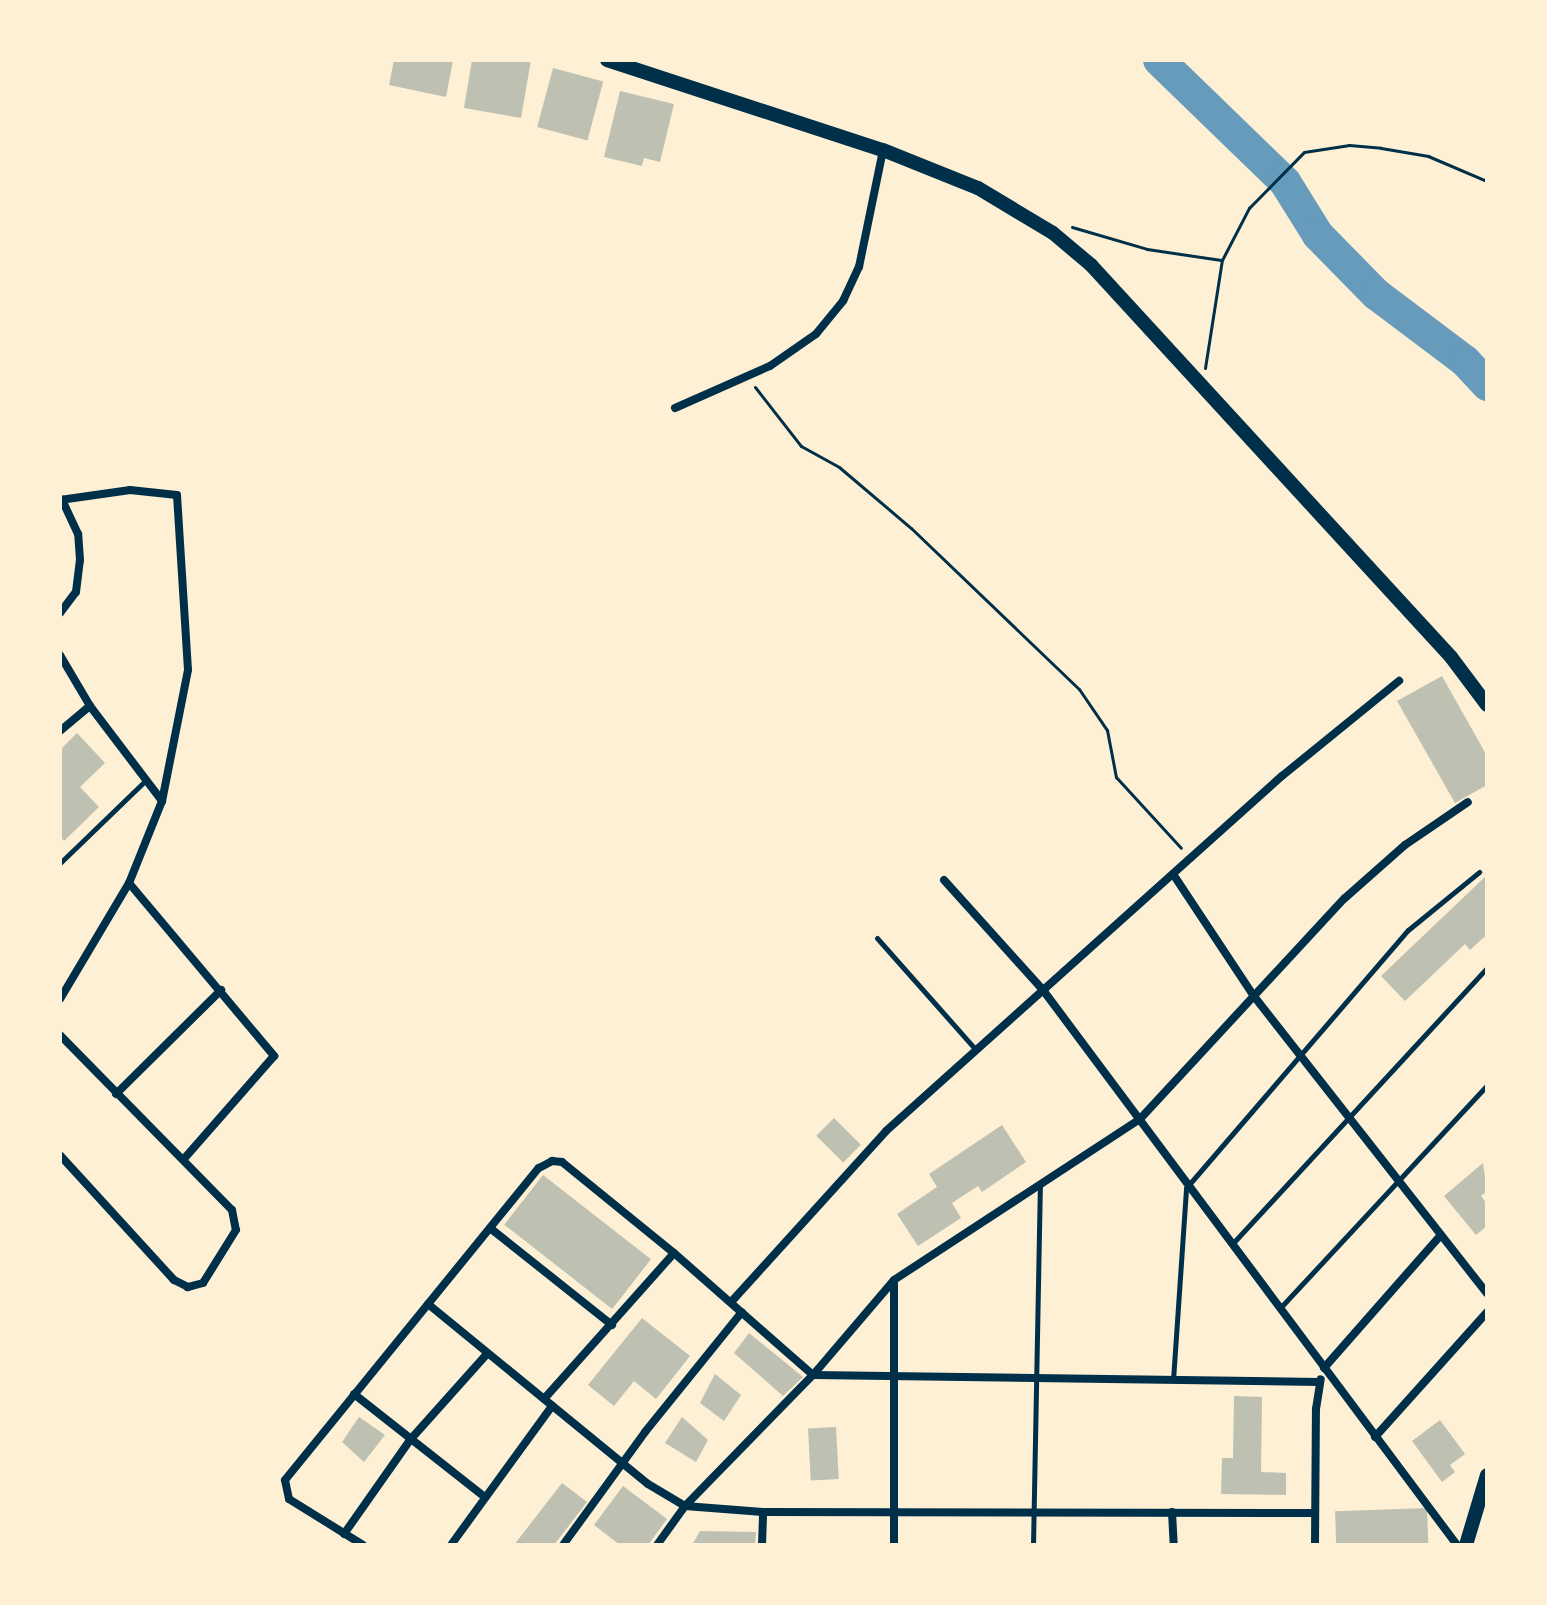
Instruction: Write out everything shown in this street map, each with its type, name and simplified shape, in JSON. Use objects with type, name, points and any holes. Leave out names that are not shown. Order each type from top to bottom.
[{"type":"street","points":[[607,60],[883,150],[978,188],[1053,233],[1091,265],[1451,657],[1487,705]]},
{"type":"street","points":[[675,408],[748,377],[816,334],[843,301],[870,231],[883,150]]},
{"type":"street","points":[[60,613],[76,592],[80,560],[78,534],[61,500],[170,490],[181,504],[188,670],[162,801],[129,883],[60,999]]},
{"type":"street","points":[[60,655],[90,706],[162,801]]},
{"type":"street","points":[[732,1301],[833,1184],[976,1050],[1191,858],[1399,681]]},
{"type":"street","points":[[60,731],[90,706]]},
{"type":"street","points":[[657,1545],[685,1506],[813,1375],[894,1280],[1140,1119],[1345,898],[1405,845],[1468,802]]},
{"type":"street","points":[[1173,874],[1253,995],[1487,1293]]},
{"type":"street","points":[[944,880],[1043,990],[1140,1119],[1186,1188],[1233,1243],[1457,1545]]},
{"type":"street","points":[[129,883],[274,1056],[183,1160]]},
{"type":"street","points":[[116,1094],[221,990]]},
{"type":"street","points":[[60,1035],[183,1160],[236,1219],[236,1230],[196,1287],[174,1280],[60,1155]]},
{"type":"street","points":[[363,1545],[289,1499],[283,1487],[354,1394],[539,1168],[552,1161],[562,1162],[674,1253],[813,1375],[1319,1382]]},
{"type":"street","points":[[490,1228],[612,1325]]},
{"type":"street","points":[[1315,1545],[1319,1382],[1441,1235]]},
{"type":"street","points":[[544,1399],[674,1253]]},
{"type":"street","points":[[894,1280],[898,1378],[894,1545]]},
{"type":"street","points":[[428,1304],[623,1462],[685,1506],[763,1512],[1315,1513]]},
{"type":"street","points":[[563,1545],[623,1462],[742,1312]]},
{"type":"street","points":[[1375,1437],[1487,1312]]},
{"type":"street","points":[[344,1534],[410,1440],[487,1354]]},
{"type":"street","points":[[354,1394],[485,1497]]},
{"type":"street","points":[[451,1545],[552,1406]]},
{"type":"street","points":[[1466,1545],[1481,1514],[1487,1475]]},
{"type":"street","points":[[762,1545],[763,1512]]},
{"type":"street","points":[[1172,1512],[1174,1545]]},
{"type":"lane","points":[[60,863],[145,781]]},
{"type":"lane","points":[[1173,1380],[1186,1188],[1408,930],[1479,872]]},
{"type":"lane","points":[[877,938],[976,1050]]},
{"type":"lane","points":[[1233,1243],[1487,968]]},
{"type":"lane","points":[[1280,1308],[1396,1177],[1487,1085]]},
{"type":"lane","points":[[1033,1545],[1040,1183]]},
{"type":"path","points":[[1201,386],[1222,260],[1249,208],[1292,161],[1326,146],[1365,146],[1428,156],[1487,181]]},
{"type":"path","points":[[1069,226],[1147,249],[1222,260]]},
{"type":"path","points":[[748,377],[801,446],[839,467],[911,528],[1079,689],[1107,730],[1116,777],[1191,858]]},
{"type":"building","points":[[394,60],[453,60],[446,97],[389,85]]},
{"type":"building","points":[[472,60],[531,60],[521,118],[464,108]]},
{"type":"building","points":[[553,68],[603,81],[587,140],[537,127]]},
{"type":"building","points":[[620,91],[674,104],[660,162],[644,158],[642,166],[604,157]]},
{"type":"building","points":[[1442,676],[1487,756],[1487,785],[1455,803],[1397,701]]},
{"type":"building","points":[[77,733],[105,763],[80,787],[99,807],[64,841],[60,836],[60,750]]},
{"type":"building","points":[[1487,875],[1487,940],[1484,937],[1470,950],[1465,944],[1405,1001],[1381,976]]},
{"type":"building","points":[[834,1118],[861,1145],[843,1163],[816,1136]]},
{"type":"building","points":[[1002,1125],[1026,1162],[982,1192],[978,1186],[952,1203],[961,1218],[918,1246],[897,1214],[937,1187],[929,1174]]},
{"type":"building","points":[[1483,1163],[1487,1191],[1481,1196],[1487,1204],[1487,1226],[1476,1235],[1444,1196]]},
{"type":"building","points":[[543,1175],[651,1259],[612,1309],[504,1225]]},
{"type":"building","points":[[642,1318],[690,1356],[656,1399],[634,1381],[614,1406],[588,1385]]},
{"type":"building","points":[[749,1333],[803,1377],[783,1396],[734,1353]]},
{"type":"building","points":[[715,1374],[741,1395],[724,1421],[700,1403]]},
{"type":"building","points":[[1234,1396],[1262,1397],[1261,1472],[1286,1473],[1286,1495],[1221,1494],[1222,1458],[1233,1458]]},
{"type":"building","points":[[359,1417],[385,1435],[364,1462],[342,1442]]},
{"type":"building","points":[[682,1417],[708,1440],[696,1462],[665,1443]]},
{"type":"building","points":[[1440,1420],[1465,1454],[1450,1465],[1455,1472],[1442,1482],[1412,1441]]},
{"type":"building","points":[[836,1427],[839,1479],[811,1480],[808,1428]]},
{"type":"building","points":[[562,1483],[587,1502],[554,1545],[514,1545]]},
{"type":"building","points":[[623,1486],[667,1519],[648,1545],[620,1545],[594,1525]]},
{"type":"building","points":[[1427,1508],[1428,1544],[1336,1545],[1335,1511]]},
{"type":"building","points":[[700,1531],[756,1532],[755,1545],[692,1545]]},
{"type":"waterway","points":[[1159,60],[1285,182],[1318,235],[1376,294],[1465,361],[1487,385]]}]
